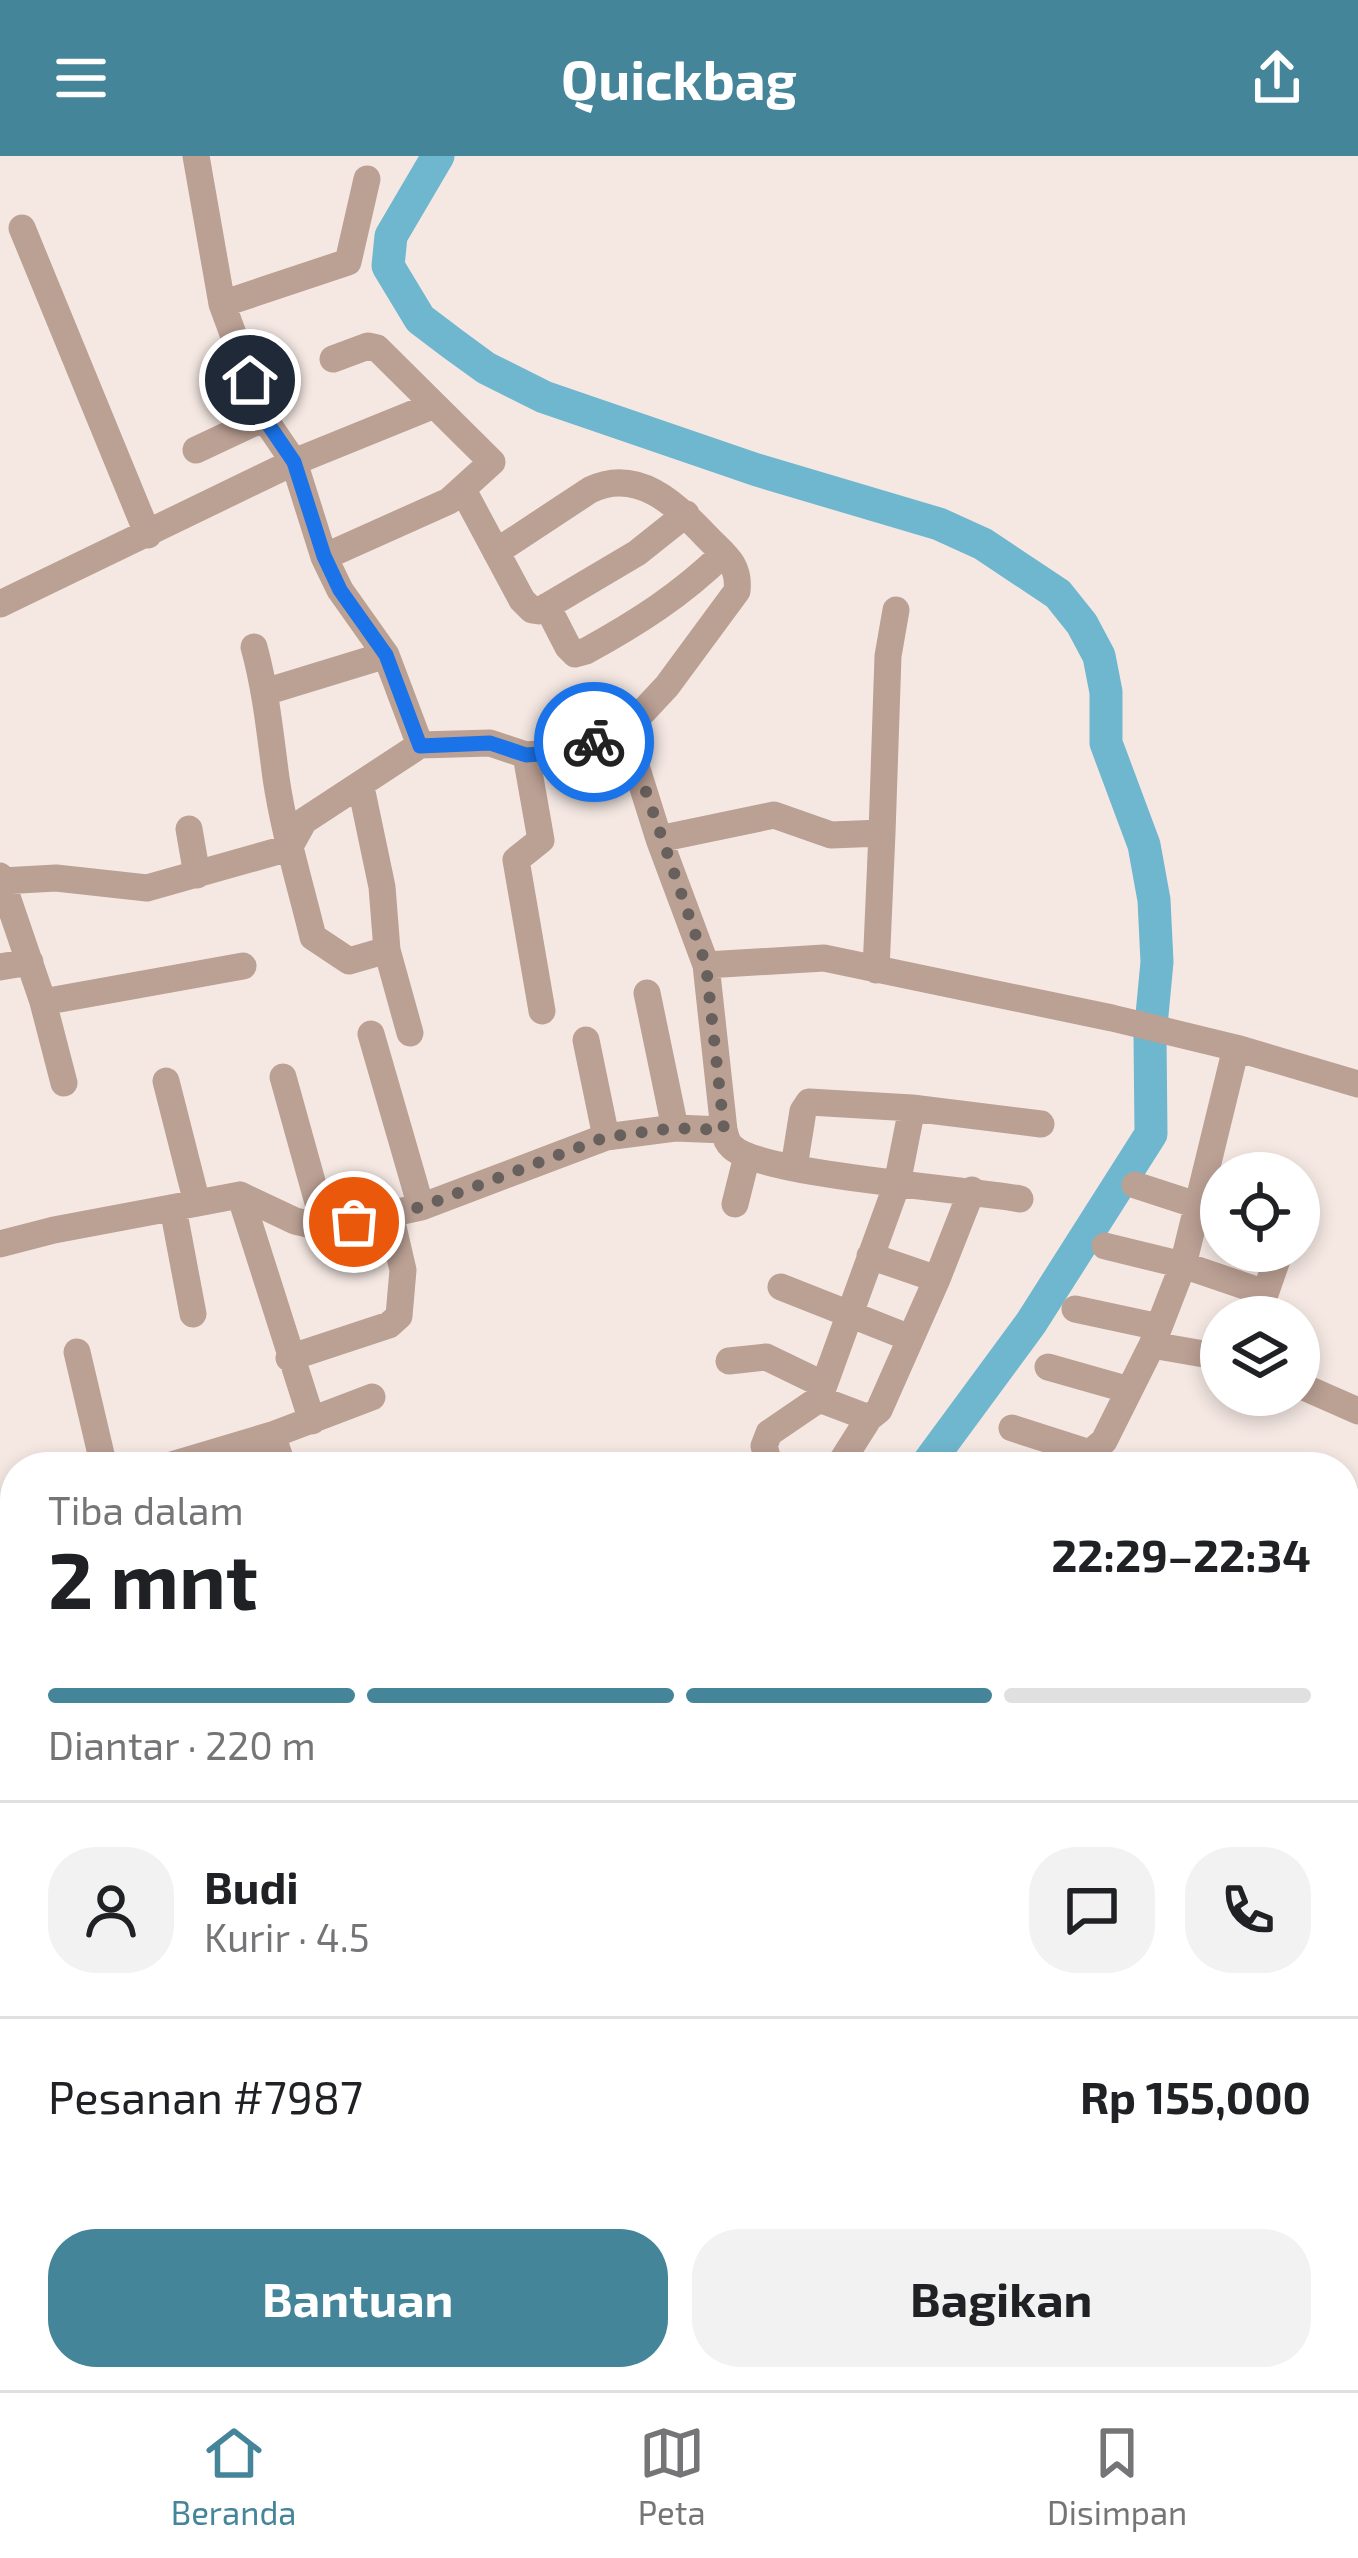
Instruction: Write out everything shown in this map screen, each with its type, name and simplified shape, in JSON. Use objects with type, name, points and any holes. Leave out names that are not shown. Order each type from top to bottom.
[{"type":"street","points":[[196,156],[222,304],[264,418],[294,462],[340,590],[386,655],[420,746]]},
{"type":"street","points":[[222,304],[349,262],[368,179]]},
{"type":"street","points":[[22,228],[148,536]]},
{"type":"street","points":[[324,556],[424,514],[488,469],[490,457],[377,348],[368,346],[333,358]]},
{"type":"street","points":[[0,604],[294,462],[432,406]]},
{"type":"street","points":[[196,450],[264,418]]},
{"type":"street","points":[[64,1083],[43,1002],[1,879],[56,878],[147,888],[289,848],[304,821],[420,746],[490,743],[526,755],[566,752],[625,731],[667,686],[737,591],[739,574],[734,563],[686,514],[656,492],[622,483],[604,483],[496,552]]},
{"type":"street","points":[[463,490],[526,605],[539,611],[638,553],[686,514]]},
{"type":"street","points":[[548,606],[568,647],[575,654],[586,651],[647,617],[723,554]]},
{"type":"street","points":[[876,970],[888,656],[896,610]]},
{"type":"street","points":[[254,646],[289,848],[317,942],[349,961],[387,950]]},
{"type":"street","points":[[265,692],[386,655]]},
{"type":"street","points":[[625,731],[706,965],[724,1130],[730,1145],[747,1156],[794,1167],[1020,1198]]},
{"type":"street","points":[[526,755],[541,840],[516,860],[542,1010]]},
{"type":"street","points":[[362,787],[382,887],[387,950],[410,1033]]},
{"type":"street","points":[[659,838],[774,815],[831,835],[882,833]]},
{"type":"street","points":[[189,829],[197,875]]},
{"type":"street","points":[[706,965],[824,958],[1112,1018],[1358,1084]]},
{"type":"street","points":[[0,968],[30,962]]},
{"type":"street","points":[[43,1002],[242,966]]},
{"type":"street","points":[[646,993],[675,1128]]},
{"type":"street","points":[[371,1034],[421,1207]]},
{"type":"street","points":[[586,1040],[606,1137]]},
{"type":"street","points":[[1218,1152],[1236,1048]]},
{"type":"street","points":[[283,1077],[325,1228]]},
{"type":"street","points":[[166,1081],[185,1205],[193,1314]]},
{"type":"street","points":[[794,1167],[807,1103],[912,1108],[1041,1124]]},
{"type":"street","points":[[766,1452],[769,1433],[821,1391],[897,1184],[912,1108]]},
{"type":"street","points":[[0,1244],[240,1195],[295,1221],[325,1228],[421,1207],[606,1137],[675,1128],[724,1130]]},
{"type":"street","points":[[735,1204],[747,1156]]},
{"type":"street","points":[[1136,1185],[1200,1205]]},
{"type":"street","points":[[847,1452],[883,1404],[972,1190]]},
{"type":"street","points":[[240,1195],[312,1421]]},
{"type":"street","points":[[289,1358],[389,1325],[399,1316],[404,1270],[390,1214]]},
{"type":"street","points":[[1091,1452],[1104,1441],[1129,1390],[1200,1226]]},
{"type":"street","points":[[1105,1246],[1183,1265],[1243,1296]]},
{"type":"street","points":[[870,1256],[937,1279]]},
{"type":"street","points":[[781,1287],[910,1339]]},
{"type":"street","points":[[1075,1309],[1200,1350]]},
{"type":"street","points":[[77,1352],[100,1452]]},
{"type":"street","points":[[729,1361],[766,1358],[869,1418]]},
{"type":"street","points":[[1048,1367],[1129,1390]]},
{"type":"street","points":[[1320,1394],[1358,1411]]},
{"type":"street","points":[[215,1452],[371,1397]]},
{"type":"street","points":[[1012,1428],[1087,1452]]},
{"type":"street","points":[[272,1435],[278,1452]]},
{"type":"waterway","points":[[438,156],[391,236],[388,266],[420,319],[453,344],[486,368],[544,397],[757,470],[939,524],[983,544],[1058,594],[1099,656],[1106,692],[1106,743],[1144,845],[1154,900],[1157,962],[1150,1036],[1151,1134],[1031,1323],[936,1452]]},
{"type":"way so far","points":[[354,1222],[421,1207],[606,1137],[675,1128],[724,1130],[706,965],[625,731],[594,742]]},
{"type":"route","points":[[250,380],[264,418],[294,462],[340,590],[386,655],[420,746],[490,743],[526,755],[566,752],[594,742]]}]
